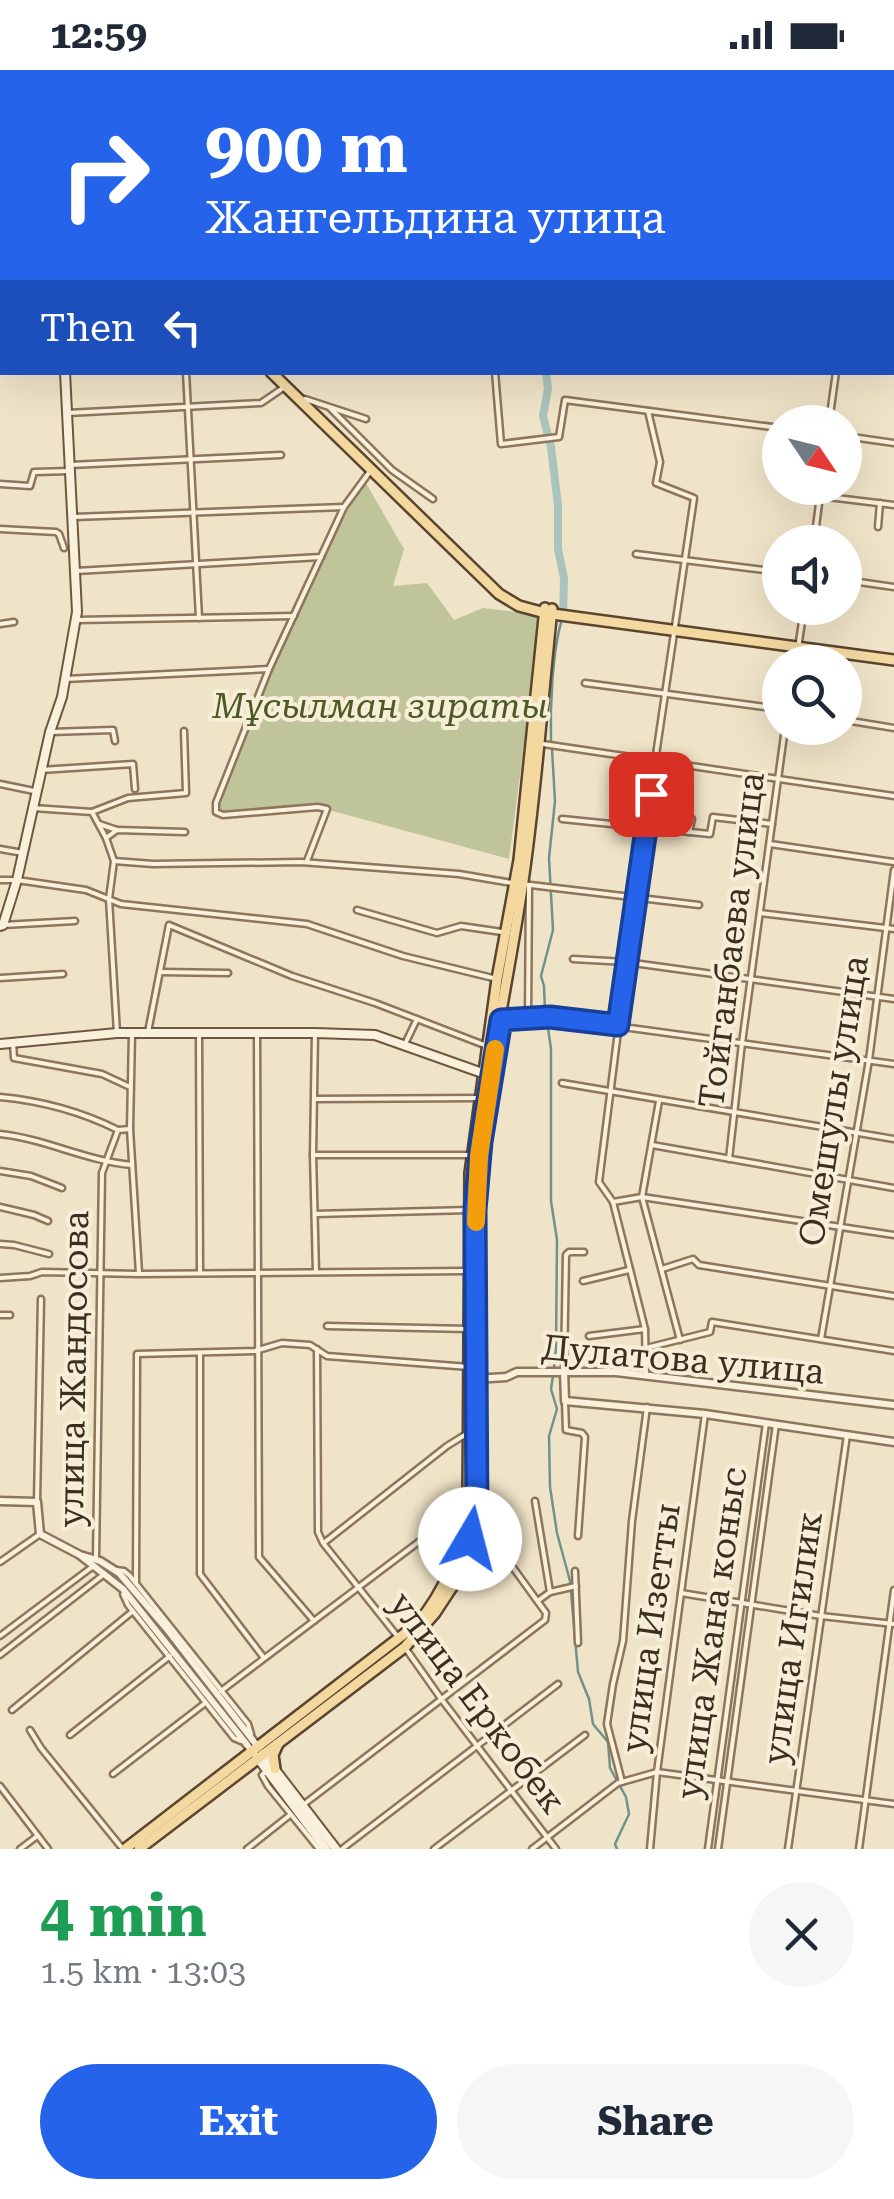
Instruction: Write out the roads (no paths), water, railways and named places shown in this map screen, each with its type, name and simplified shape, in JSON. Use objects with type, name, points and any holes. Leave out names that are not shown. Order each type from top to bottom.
[{"type":"main road","points":[[2,925],[17,880],[50,732],[62,697],[76,620],[65,375]]},
{"type":"main road","points":[[279,375],[502,590],[520,601],[571,614],[894,657]]},
{"type":"main road","points":[[279,375],[372,468]]},
{"type":"main road","points":[[466,1538],[475,1210],[472,1155],[480,1098],[501,1020],[522,884],[552,611]]},
{"type":"main road","points":[[124,1849],[156,1830],[254,1748],[402,1643],[430,1610],[477,1518],[469,1210],[487,1046],[506,933],[522,884],[552,611]]},
{"type":"main road","points":[[0,1044],[117,1033],[315,1032],[375,1036],[486,1075]]},
{"type":"main road","points":[[271,1769],[279,1742],[353,1680]]},
{"type":"main road","points":[[254,1748],[279,1742]]},
{"type":"main road","points":[[254,1748],[323,1849]]},
{"type":"main road","points":[[297,1809],[339,1849]]},
{"type":"main road","points":[[139,1849],[156,1830]]},
{"type":"street","points":[[186,375],[199,618]]},
{"type":"street","points":[[495,375],[501,444],[559,438],[566,400],[762,426]]},
{"type":"street","points":[[831,405],[836,375]]},
{"type":"street","points":[[67,412],[261,403],[286,386]]},
{"type":"street","points":[[306,399],[366,419]]},
{"type":"street","points":[[330,408],[392,470],[433,499]]},
{"type":"street","points":[[646,1376],[645,1329],[614,1202],[599,1182],[635,897],[694,498],[656,483],[660,462],[648,411]]},
{"type":"street","points":[[862,439],[894,444]]},
{"type":"street","points":[[0,484],[30,486],[34,472],[70,468],[281,454]]},
{"type":"street","points":[[307,862],[327,809],[222,816],[216,812],[216,803],[269,669],[344,507],[372,468]]},
{"type":"street","points":[[862,501],[894,506]]},
{"type":"street","points":[[878,528],[880,503]]},
{"type":"street","points":[[72,518],[344,507]]},
{"type":"street","points":[[0,530],[56,532],[64,548]]},
{"type":"street","points":[[636,554],[762,570]]},
{"type":"street","points":[[75,572],[321,558]]},
{"type":"street","points":[[862,582],[894,587]]},
{"type":"street","points":[[76,620],[294,616]]},
{"type":"street","points":[[0,624],[14,622]]},
{"type":"street","points":[[798,644],[801,625]]},
{"type":"street","points":[[65,679],[269,669]]},
{"type":"street","points":[[585,683],[762,707]]},
{"type":"street","points":[[862,723],[894,728]]},
{"type":"street","points":[[50,732],[114,730],[115,741]]},
{"type":"street","points":[[33,808],[92,812],[128,798],[186,793],[184,731]]},
{"type":"street","points":[[538,744],[894,796]]},
{"type":"street","name":"Тойганбаева улица","points":[[729,1159],[783,745]]},
{"type":"street","points":[[41,770],[133,764],[135,789]]},
{"type":"street","points":[[0,784],[36,792]]},
{"type":"street","points":[[92,812],[114,861],[109,899],[117,1033]]},
{"type":"street","points":[[562,818],[710,834],[713,817],[772,824]]},
{"type":"street","points":[[689,832],[692,819]]},
{"type":"street","points":[[99,824],[117,830],[185,832]]},
{"type":"street","points":[[106,838],[117,830]]},
{"type":"street","points":[[769,844],[894,862]]},
{"type":"street","points":[[0,848],[23,853]]},
{"type":"street","points":[[114,861],[307,862],[459,874],[699,905]]},
{"type":"street","name":"Омешулы улица","points":[[821,1339],[869,1060],[894,870]]},
{"type":"street","points":[[0,880],[86,890],[121,904],[307,924],[403,956],[498,979]]},
{"type":"street","points":[[522,884],[528,1017]]},
{"type":"street","points":[[357,910],[438,932],[461,926],[506,933]]},
{"type":"street","points":[[760,913],[894,929]]},
{"type":"street","points":[[2,925],[75,921]]},
{"type":"street","points":[[148,1034],[168,924],[292,976],[487,1046]]},
{"type":"street","points":[[573,959],[626,962],[894,998]]},
{"type":"street","points":[[160,972],[228,972]]},
{"type":"street","points":[[0,978],[62,974]]},
{"type":"street","points":[[501,1020],[550,1017],[894,1064]]},
{"type":"street","points":[[404,1046],[416,1019]]},
{"type":"street","points":[[257,1032],[259,1558],[314,1621]]},
{"type":"street","points":[[315,1032],[316,1272]]},
{"type":"street","name":"улица Жандосова","points":[[132,1034],[130,1129],[139,1274]]},
{"type":"street","points":[[199,1034],[200,1274]]},
{"type":"street","points":[[12,1042],[14,1058],[102,1074],[130,1086]]},
{"type":"street","points":[[562,1082],[894,1139]]},
{"type":"street","points":[[0,1097],[60,1106],[118,1130],[130,1129]]},
{"type":"street","points":[[314,1099],[480,1098]]},
{"type":"street","points":[[660,1099],[642,1198],[680,1340]]},
{"type":"street","name":"улица Жандосова","points":[[0,1636],[94,1563],[102,1172],[118,1130]]},
{"type":"street","points":[[0,1134],[44,1142],[105,1162],[132,1164]]},
{"type":"street","points":[[652,1145],[894,1188]]},
{"type":"street","points":[[314,1155],[472,1155]]},
{"type":"street","points":[[0,1172],[31,1176],[62,1188]]},
{"type":"street","points":[[614,1202],[642,1198],[894,1235]]},
{"type":"street","points":[[0,1207],[48,1221]]},
{"type":"street","points":[[314,1214],[469,1210]]},
{"type":"street","points":[[0,1244],[49,1254]]},
{"type":"street","points":[[578,1536],[584,1437],[582,1433],[566,1430],[566,1255],[584,1252]]},
{"type":"street","points":[[662,1270],[693,1259],[699,1265],[894,1296]]},
{"type":"street","points":[[583,1281],[630,1270]]},
{"type":"street","points":[[0,1278],[42,1272],[471,1271]]},
{"type":"street","points":[[40,1534],[37,1502],[41,1299]]},
{"type":"street","points":[[0,1315],[10,1316]]},
{"type":"street","points":[[646,1348],[710,1332],[712,1322],[894,1351]]},
{"type":"street","points":[[327,1326],[470,1329]]},
{"type":"street","points":[[589,1336],[645,1329]]},
{"type":"street","points":[[136,1584],[137,1354],[200,1354],[260,1349],[282,1343],[310,1345],[327,1356],[472,1375]]},
{"type":"street","points":[[317,1349],[318,1532],[323,1543],[468,1433]]},
{"type":"street","points":[[200,1354],[200,1574],[264,1658]]},
{"type":"street","name":"Дулатова улица","points":[[472,1375],[564,1370],[894,1404]]},
{"type":"street","points":[[565,1401],[705,1414],[894,1442]]},
{"type":"street","points":[[620,1782],[607,1724],[623,1641],[632,1521],[647,1407]]},
{"type":"street","name":"улица Изетты","points":[[650,1849],[705,1414]]},
{"type":"street","name":"улица Жана коныс","points":[[708,1849],[766,1423]]},
{"type":"street","name":"улица Жана коныс","points":[[718,1849],[776,1424]]},
{"type":"street","name":"улица Игилик","points":[[788,1849],[848,1435]]},
{"type":"street","points":[[0,1501],[37,1502]]},
{"type":"street","points":[[535,1501],[550,1592]]},
{"type":"street","points":[[222,1691],[468,1504]]},
{"type":"street","points":[[246,1849],[545,1620],[546,1613],[538,1601],[477,1518]]},
{"type":"street","points":[[40,1534],[94,1563],[124,1571],[250,1728],[254,1748]]},
{"type":"street","points":[[0,1562],[40,1534]]},
{"type":"street","name":"улица Еркобек","points":[[323,1543],[556,1849]]},
{"type":"street","points":[[94,1563],[123,1589],[254,1748]]},
{"type":"street","points":[[0,1655],[114,1570]]},
{"type":"street","points":[[114,1570],[154,1614],[254,1748]]},
{"type":"street","points":[[575,1571],[578,1643]]},
{"type":"street","points":[[538,1601],[550,1592],[576,1586]]},
{"type":"street","points":[[123,1589],[124,1599],[234,1738],[254,1748]]},
{"type":"street","points":[[859,1849],[894,1590]]},
{"type":"street","points":[[681,1593],[892,1624]]},
{"type":"street","points":[[12,1710],[133,1611]]},
{"type":"street","points":[[70,1734],[170,1656]]},
{"type":"street","points":[[339,1849],[558,1684]]},
{"type":"street","points":[[113,1774],[206,1703]]},
{"type":"street","points":[[30,1730],[124,1849]]},
{"type":"street","points":[[434,1849],[584,1735]]},
{"type":"street","points":[[271,1769],[262,1775],[268,1786],[297,1809]]},
{"type":"street","points":[[532,1849],[620,1782],[657,1772],[894,1804]]},
{"type":"street","points":[[0,1786],[48,1849]]},
{"type":"street","points":[[20,1849],[38,1835]]},
{"type":"waterway","points":[[546,375],[543,416],[558,506],[563,615]]},
{"type":"waterway","points":[[551,743],[554,661],[563,616]]},
{"type":"waterway","points":[[545,1012],[541,976],[553,930],[549,858],[555,801],[552,749]]},
{"type":"waterway","points":[[547,1021],[551,1049],[551,1201],[557,1240],[554,1368]]},
{"type":"waterway","points":[[553,1376],[551,1389],[557,1409],[549,1436],[550,1487],[570,1581],[578,1672],[589,1699],[593,1724],[608,1742],[610,1768],[626,1797],[629,1814],[615,1844],[617,1849]]},
{"type":"park label","name":"Мұсылман зираты","points":[[380,706]]}]
